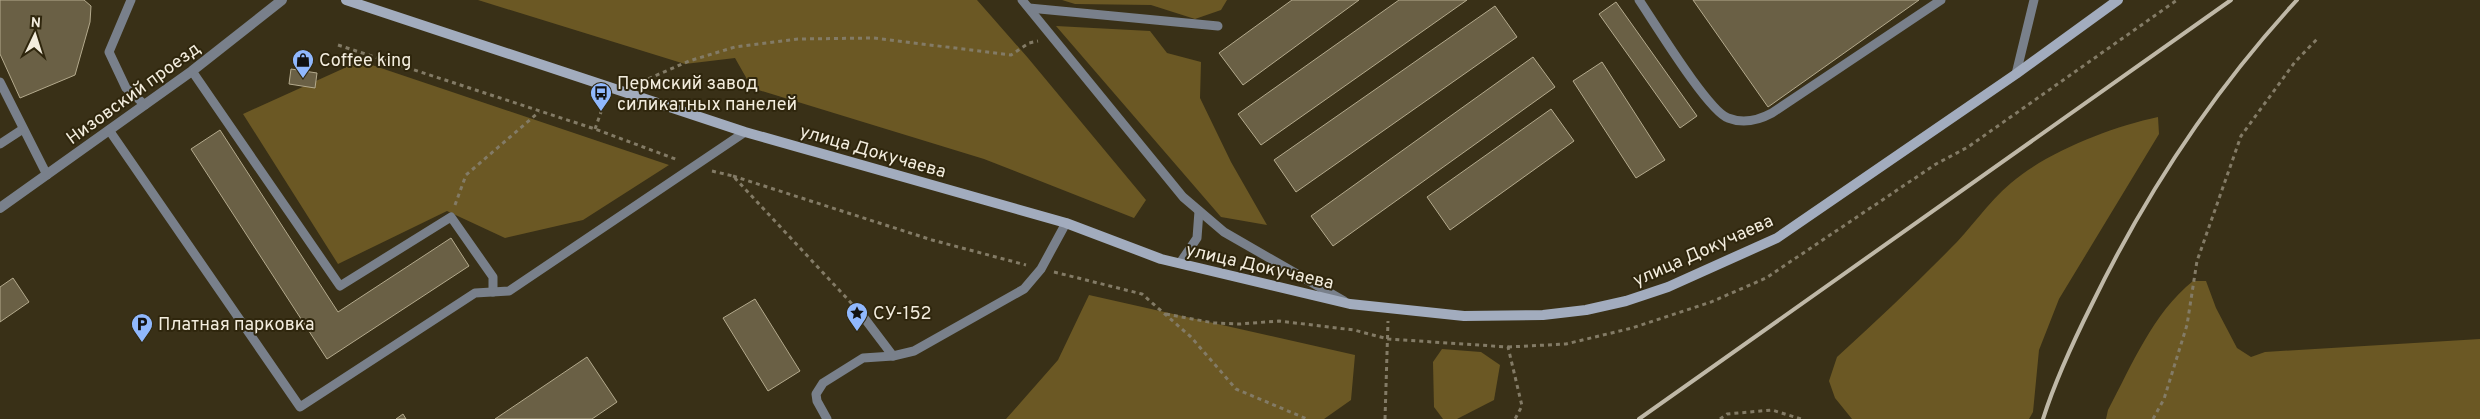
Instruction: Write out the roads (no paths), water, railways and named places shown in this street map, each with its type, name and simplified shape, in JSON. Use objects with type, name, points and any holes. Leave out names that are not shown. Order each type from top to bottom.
[{"type":"main road","name":"улица Докучаева","points":[[346,0],[745,132],[1066,223],[1161,259],[1350,304],[1464,316],[1543,315],[1594,308],[1668,287],[1777,238],[2016,74],[2118,0]]},
{"type":"street","name":"Низовский проезд","points":[[0,208],[192,71],[282,0]]},
{"type":"lane","points":[[131,0],[109,52],[126,88],[145,105]]},
{"type":"lane","points":[[1022,0],[1183,197],[1224,232],[1350,304]]},
{"type":"lane","points":[[1639,0],[1710,104],[1723,116],[1738,121],[1762,118],[1772,113],[1941,0]]},
{"type":"lane","points":[[2016,74],[2034,0]]},
{"type":"lane","points":[[1029,8],[1218,26]]},
{"type":"lane","points":[[192,71],[340,286],[450,217],[493,276],[493,292]]},
{"type":"lane","points":[[0,82],[47,175]]},
{"type":"lane","points":[[0,144],[24,129]]},
{"type":"lane","points":[[109,130],[300,407],[475,293],[509,291],[745,132]]},
{"type":"lane","points":[[1180,263],[1197,238],[1199,211]]},
{"type":"lane","points":[[827,419],[817,401],[816,394],[824,383],[863,358],[893,356],[914,351],[1024,289],[1041,269],[1066,223]]},
{"type":"lane","points":[[862,315],[893,356]]},
{"type":"railway","points":[[1639,419],[2231,0]]},
{"type":"railway","points":[[2043,419],[2059,375],[2085,318],[2135,222],[2158,183],[2183,144],[2237,70],[2297,0]]},
{"type":"place","name":"Coffee king","points":[[303,79]]},
{"type":"place","name":"Пермский завод силикатных панелей","points":[[601,112]]},
{"type":"place","name":"СУ-152","points":[[857,332]]},
{"type":"place","name":"Платная парковка","points":[[142,343]]}]
